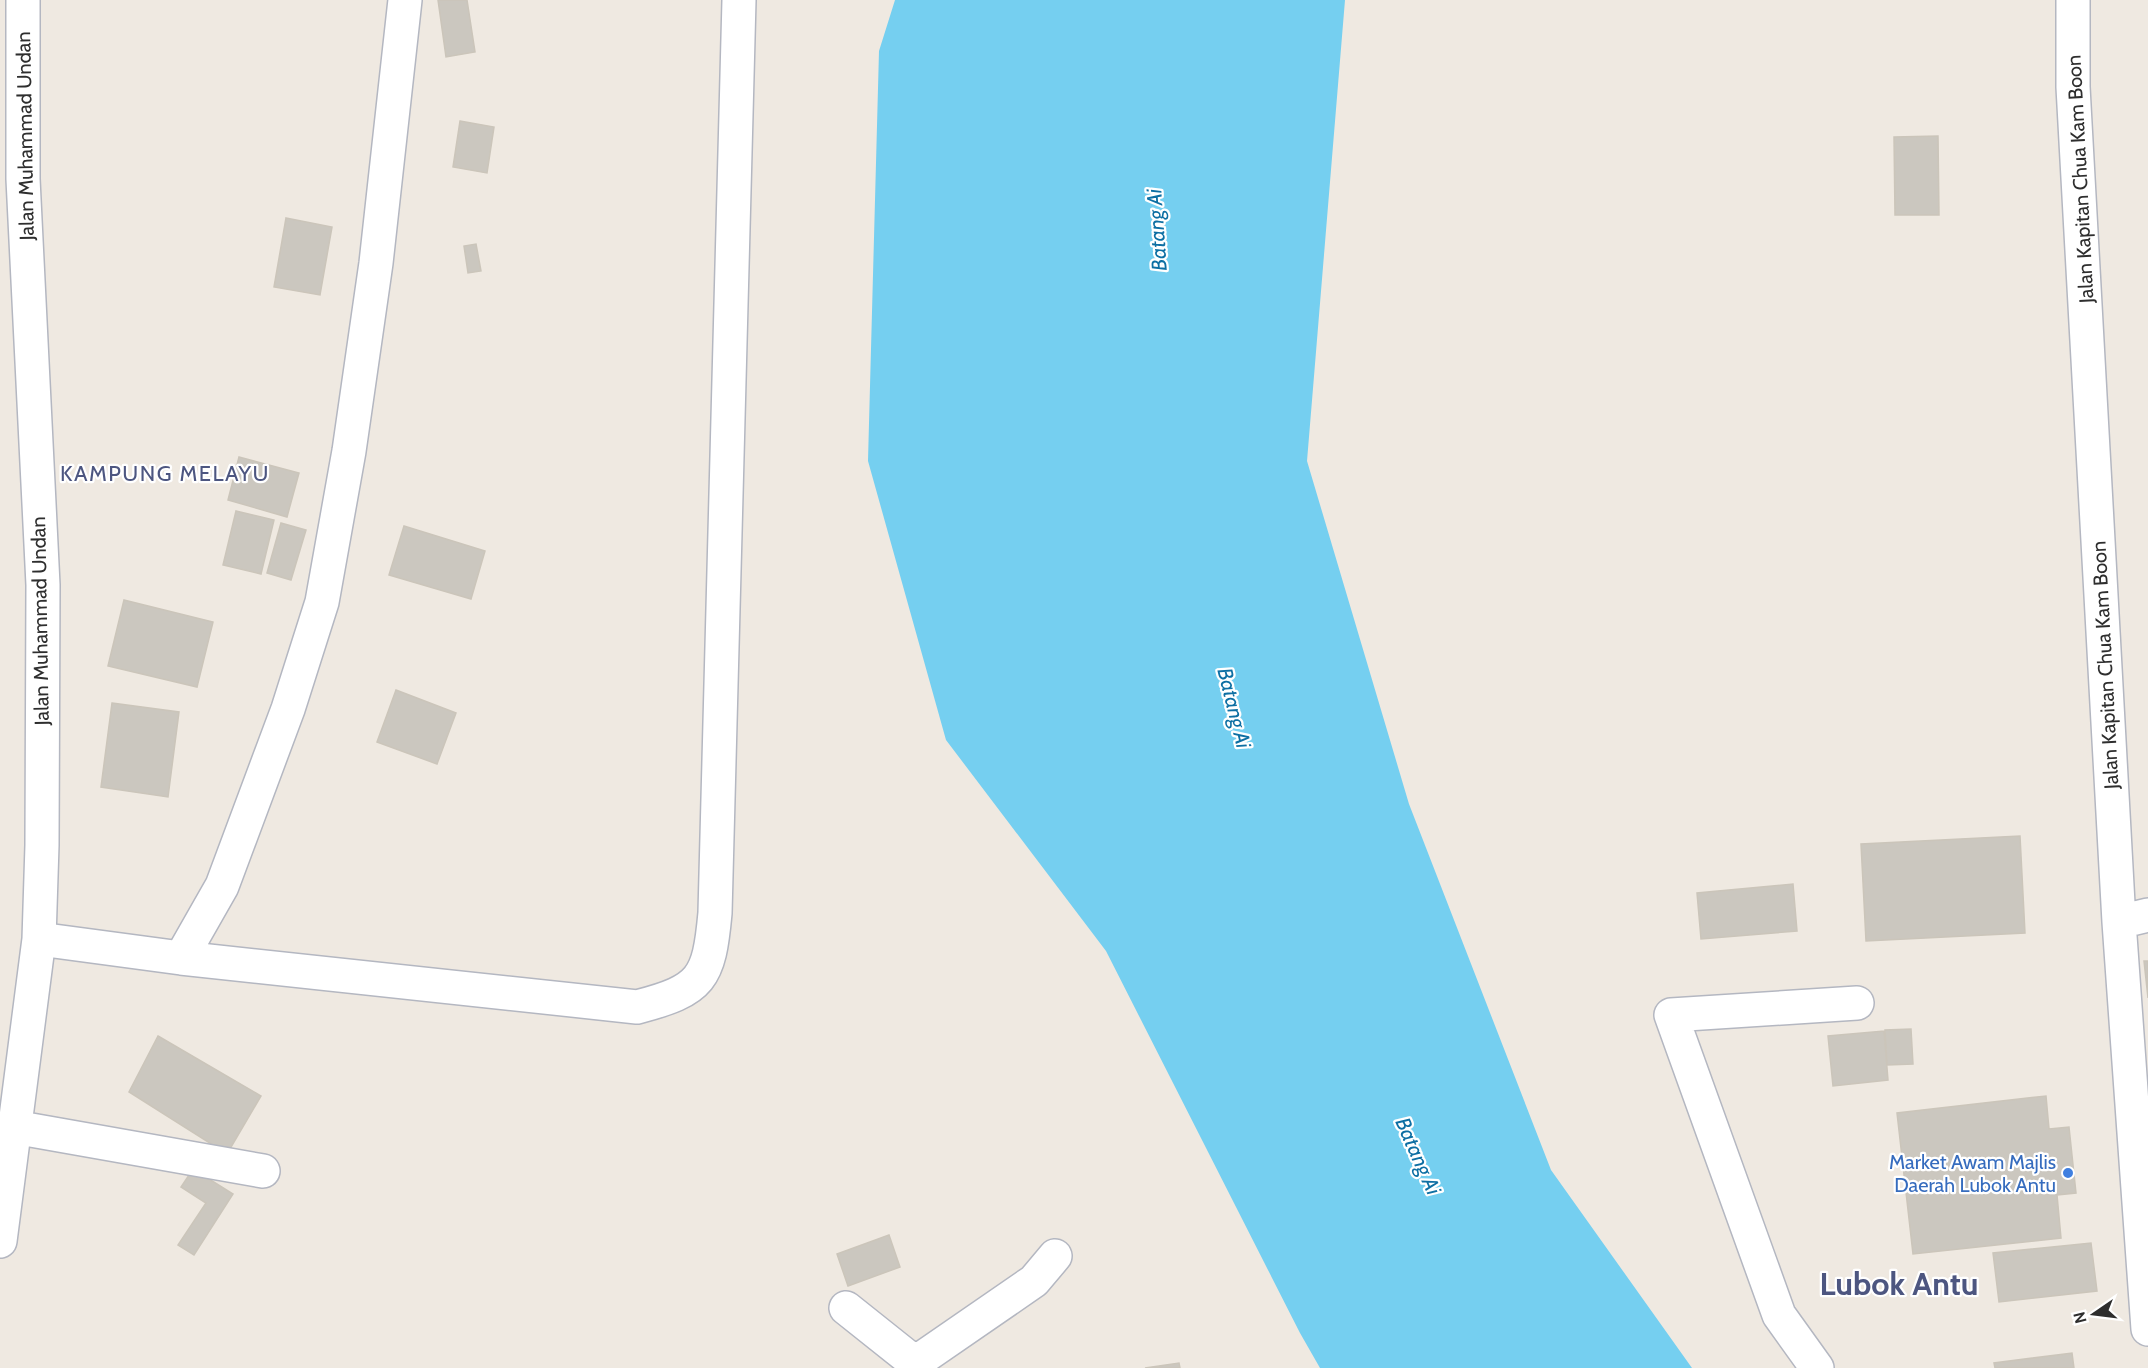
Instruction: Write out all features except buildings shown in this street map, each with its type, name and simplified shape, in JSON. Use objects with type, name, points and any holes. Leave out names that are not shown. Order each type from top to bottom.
[{"type":"street","name":"Jalan Muhammad Undan","points":[[0,1240],[39,939],[42,845],[43,585],[11,172],[22,0]]},
{"type":"street","points":[[181,958],[222,886],[288,709],[322,602],[349,451],[376,263],[405,0]]},
{"type":"street","points":[[39,939],[181,958],[638,1007],[670,998],[688,988],[703,973],[712,945],[715,913],[739,0]]},
{"type":"street","name":"Jalan Kapitan Chua Kam Boon","points":[[2073,0],[2073,87],[2134,918],[2148,1329]]},
{"type":"street","points":[[1817,1368],[1779,1315],[1671,1015],[1857,1003]]},
{"type":"street","points":[[14,1127],[263,1171]]},
{"type":"street","points":[[846,1308],[915,1365],[1034,1281],[1055,1256]]},
{"type":"water","name":"Batang Ai","points":[[895,0],[1345,0],[1307,461],[1409,804],[1551,1170],[1692,1368],[1320,1368],[1300,1333],[1106,951],[946,740],[868,461],[879,51]]},
{"type":"place","name":"Market Awam Majlis Daerah Lubok Antu","points":[[2068,1173]]},
{"type":"district","name":"KAMPUNG MELAYU","points":[[165,473]]},
{"type":"district","name":"Lubok Antu","points":[[1899,1284]]}]
